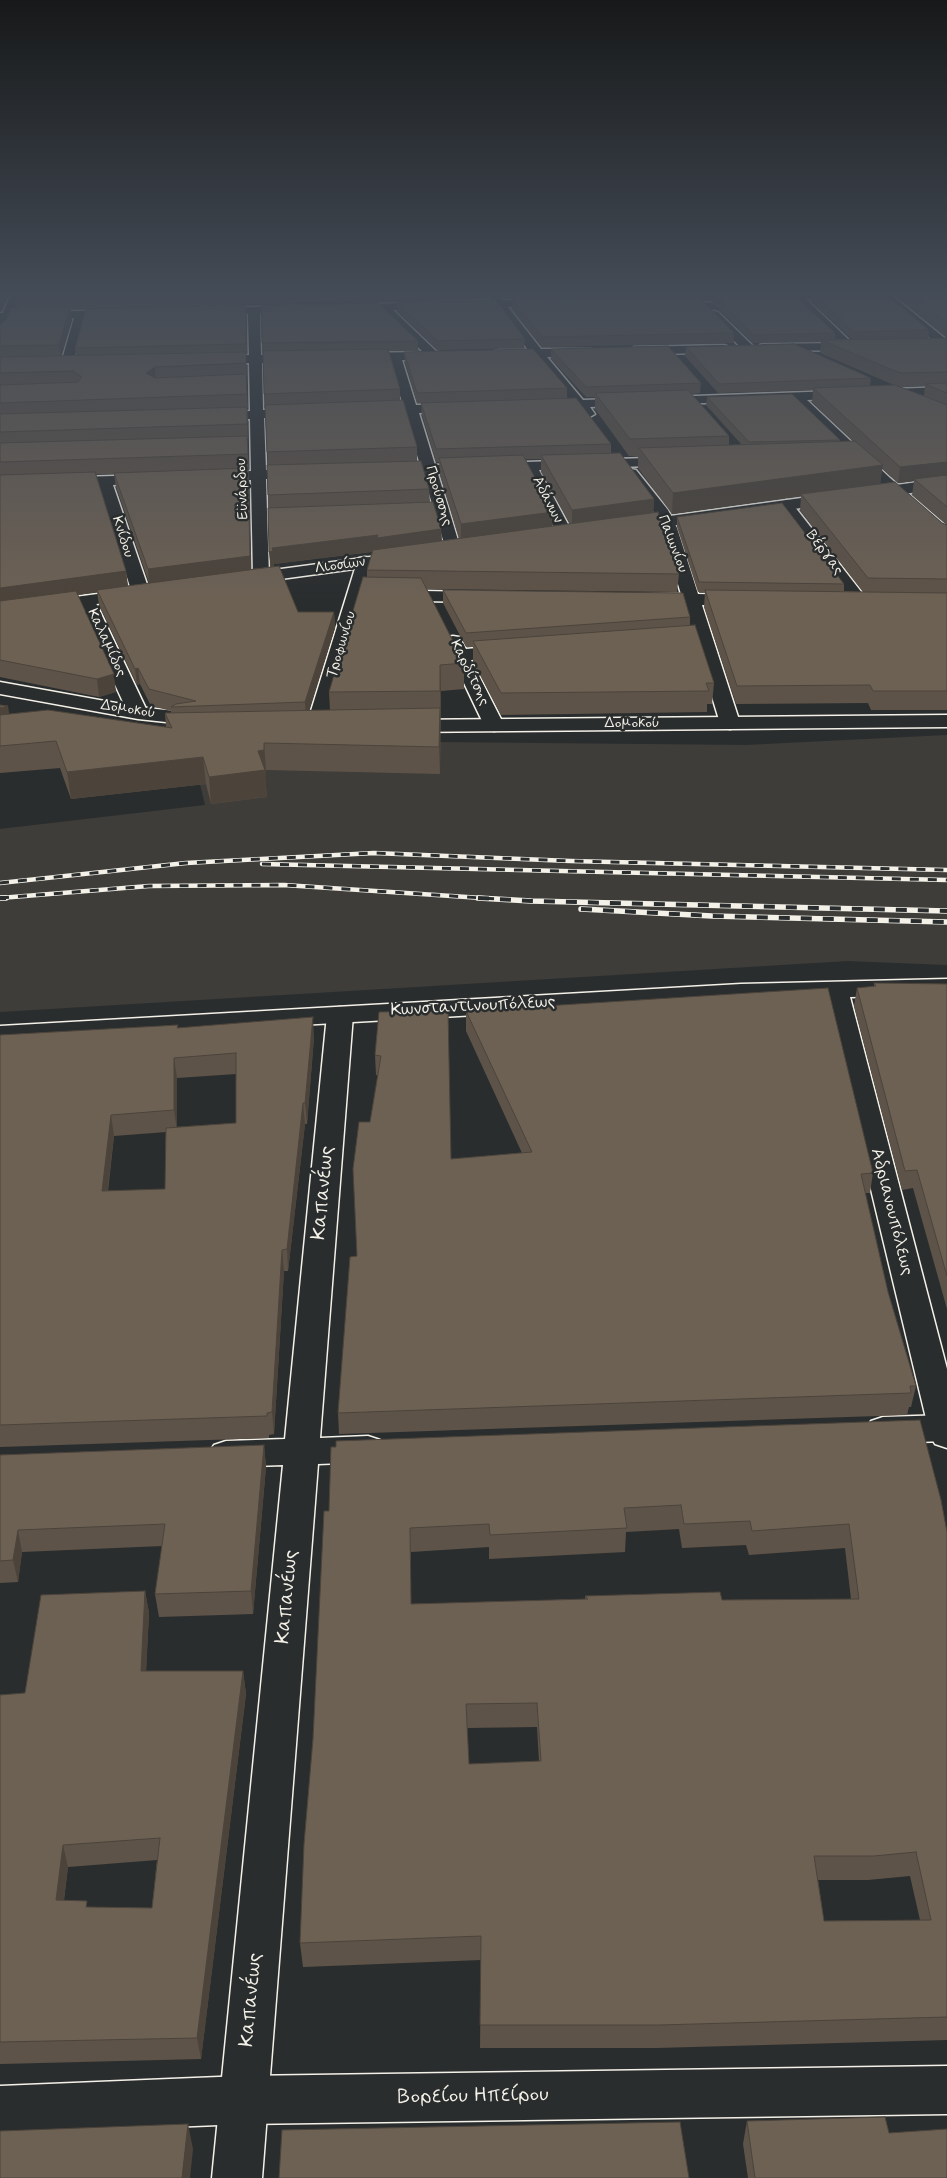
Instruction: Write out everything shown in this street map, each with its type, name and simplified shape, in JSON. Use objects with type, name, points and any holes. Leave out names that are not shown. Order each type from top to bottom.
[{"type":"street","name":"Εϋνάρδου","points":[[256,396],[261,577]]},
{"type":"street","name":"Προύσσης","points":[[407,396],[453,550]]},
{"type":"street","points":[[574,396],[596,426]]},
{"type":"street","points":[[527,406],[581,404],[697,405],[708,396]]},
{"type":"street","points":[[757,396],[830,396]]},
{"type":"street","points":[[901,396],[920,404]]},
{"type":"street","points":[[796,397],[894,490],[947,536]]},
{"type":"street","points":[[353,412],[469,408]]},
{"type":"street","points":[[200,417],[315,413]]},
{"type":"street","points":[[239,445],[258,444]]},
{"type":"street","name":"Παιωνίου","points":[[612,448],[660,510],[665,521],[730,723]]},
{"type":"street","points":[[836,455],[855,454]]},
{"type":"street","points":[[372,471],[688,460]]},
{"type":"street","name":"Αδάνων","points":[[529,466],[562,528],[556,536],[581,533]]},
{"type":"street","points":[[201,477],[316,473]]},
{"type":"street","points":[[0,484],[162,478]]},
{"type":"street","name":"Κνίδου","points":[[104,480],[141,593]]},
{"type":"street","points":[[608,529],[947,483]]},
{"type":"street","name":"Βέργας","points":[[786,505],[860,602]]},
{"type":"street","points":[[423,511],[442,510]]},
{"type":"street","points":[[260,518],[280,517]]},
{"type":"street","name":"Λιοσίων","points":[[224,582],[472,548]]},
{"type":"street","name":"Τροφωνίου","points":[[311,727],[357,595],[365,562]]},
{"type":"street","points":[[0,612],[159,591]]},
{"type":"street","points":[[357,595],[497,597]]},
{"type":"street","name":"Καρδίτσης","points":[[429,596],[494,725]]},
{"type":"street","points":[[633,599],[761,600]]},
{"type":"street","name":"Καλαμίδος","points":[[86,601],[138,713]]},
{"type":"street","points":[[840,601],[880,602]]},
{"type":"street","points":[[684,638],[703,637]]},
{"type":"street","points":[[460,655],[528,650]]},
{"type":"street","name":"Δομοκού","points":[[0,688],[218,727],[129,731]]},
{"type":"street","name":"Δομοκού","points":[[382,726],[947,721]]},
{"type":"street","name":"Κωνσταντινουπόλεως","points":[[0,1034],[722,993],[835,988],[947,988]]},
{"type":"street","name":"Αδριανουπόλεως","points":[[835,988],[946,1431]]},
{"type":"street","name":"Καπανέως","points":[[237,2178],[340,1016]]},
{"type":"street","points":[[856,1431],[946,1431]]},
{"type":"street","points":[[193,1455],[400,1448]]},
{"type":"street","name":"Βορείου Ηπείρου","points":[[0,2110],[243,2100],[947,2090]]},
{"type":"shaded area","points":[[947,735],[947,965],[848,961],[0,1012],[0,829],[205,805],[194,760],[227,740],[746,745]]},
{"type":"building","points":[[0,396],[202,396],[0,403]]},
{"type":"building","points":[[597,396],[693,396],[729,436],[630,439]]},
{"type":"building","points":[[794,396],[840,440],[749,442],[707,397]]},
{"type":"building","points":[[821,396],[923,396],[947,405],[947,462],[900,467]]},
{"type":"building","points":[[576,398],[611,444],[436,449],[421,403]]},
{"type":"building","points":[[403,400],[417,447],[267,452],[265,405]]},
{"type":"building","points":[[247,407],[247,424],[0,432],[0,414]]},
{"type":"building","points":[[247,436],[248,454],[0,462],[0,443]]},
{"type":"building","points":[[855,441],[883,465],[673,493],[639,448]]},
{"type":"building","points":[[620,453],[654,499],[572,510],[541,455]]},
{"type":"building","points":[[523,455],[553,512],[461,524],[439,458]]},
{"type":"building","points":[[421,461],[429,489],[268,495],[267,465]]},
{"type":"building","points":[[248,468],[250,556],[148,569],[114,473]]},
{"type":"building","points":[[95,472],[126,571],[0,588],[0,475]]},
{"type":"building","points":[[947,475],[947,507],[914,479]]},
{"type":"building","points":[[895,482],[942,523],[947,525],[947,579],[868,578],[801,494]]},
{"type":"building","points":[[433,502],[441,529],[377,538],[378,535],[272,548],[273,551],[269,552],[268,508]]},
{"type":"building","points":[[782,503],[844,584],[699,582],[677,517]]},
{"type":"building","points":[[658,512],[679,574],[367,570],[373,550]]},
{"type":"building","points":[[279,566],[298,612],[334,612],[305,702],[171,707],[176,704],[196,701],[149,689],[138,668],[135,669],[97,590]]},
{"type":"building","points":[[363,577],[421,578],[464,663],[440,665],[440,691],[329,692]]},
{"type":"building","points":[[443,590],[683,593],[690,617],[466,633]]},
{"type":"building","points":[[705,590],[947,593],[947,691],[873,691],[870,685],[737,686]]},
{"type":"building","points":[[76,591],[114,674],[97,679],[0,660],[0,601]]},
{"type":"building","points":[[695,625],[714,683],[706,683],[709,691],[501,693],[473,641]]},
{"type":"building","points":[[440,708],[439,747],[264,743],[264,750],[258,751],[265,770],[209,777],[203,757],[67,772],[56,741],[0,746],[0,715],[48,710],[172,728],[165,713]]},
{"type":"building","points":[[874,983],[947,984],[947,1276],[917,1170],[905,1171],[857,988],[876,986]]},
{"type":"building","points":[[828,988],[873,1173],[861,1174],[888,1292],[916,1386],[910,1386],[911,1393],[338,1413],[350,1257],[357,1256],[353,1169],[359,1122],[370,1122],[381,1056],[375,1055],[379,1012],[448,1011],[451,1159],[532,1152],[466,1011]]},
{"type":"building","points":[[313,1017],[305,1103],[303,1103],[287,1249],[282,1250],[272,1412],[267,1413],[267,1416],[0,1425],[0,1035],[178,1025],[177,1028]],"holes":[[[236,1053],[236,1123],[166,1128],[165,1189],[102,1191],[111,1115],[174,1110],[174,1058]]]},
{"type":"building","points":[[920,1420],[941,1500],[947,1532],[947,2017],[659,2025],[480,2025],[481,1936],[300,1943],[304,1844],[313,1739],[324,1511],[329,1511],[331,1447],[336,1447],[336,1441]],"holes":[[[681,1505],[684,1524],[750,1521],[752,1531],[849,1524],[859,1599],[722,1600],[720,1592],[585,1596],[588,1599],[411,1604],[410,1528],[489,1524],[490,1535],[627,1528],[624,1508]],[[537,1703],[541,1761],[469,1764],[466,1704]],[[916,1852],[931,1920],[824,1921],[814,1856],[874,1856]]]},
{"type":"building","points":[[264,1445],[251,1591],[155,1594],[165,1524],[18,1530],[13,1560],[0,1561],[0,1455]]},
{"type":"building","points":[[145,1591],[141,1671],[243,1671],[197,2038],[0,2042],[0,1695],[25,1693],[41,1595]],"holes":[[[160,1838],[152,1908],[86,1907],[87,1901],[56,1900],[63,1845]]]},
{"type":"building","points":[[885,2117],[889,2133],[947,2129],[947,2178],[755,2178],[747,2121]]},
{"type":"building","points":[[680,2122],[689,2178],[279,2178],[282,2130]]},
{"type":"building","points":[[188,2124],[182,2178],[0,2178],[0,2131]]},
{"type":"railway","points":[[0,883],[186,863],[374,853],[570,861],[947,870]]},
{"type":"railway","points":[[262,864],[947,880]]},
{"type":"railway","points":[[6,898],[0,898],[149,886],[284,885],[497,899]]},
{"type":"railway","points":[[478,898],[531,901],[947,911]]},
{"type":"railway","points":[[581,909],[712,916],[947,922]]}]
